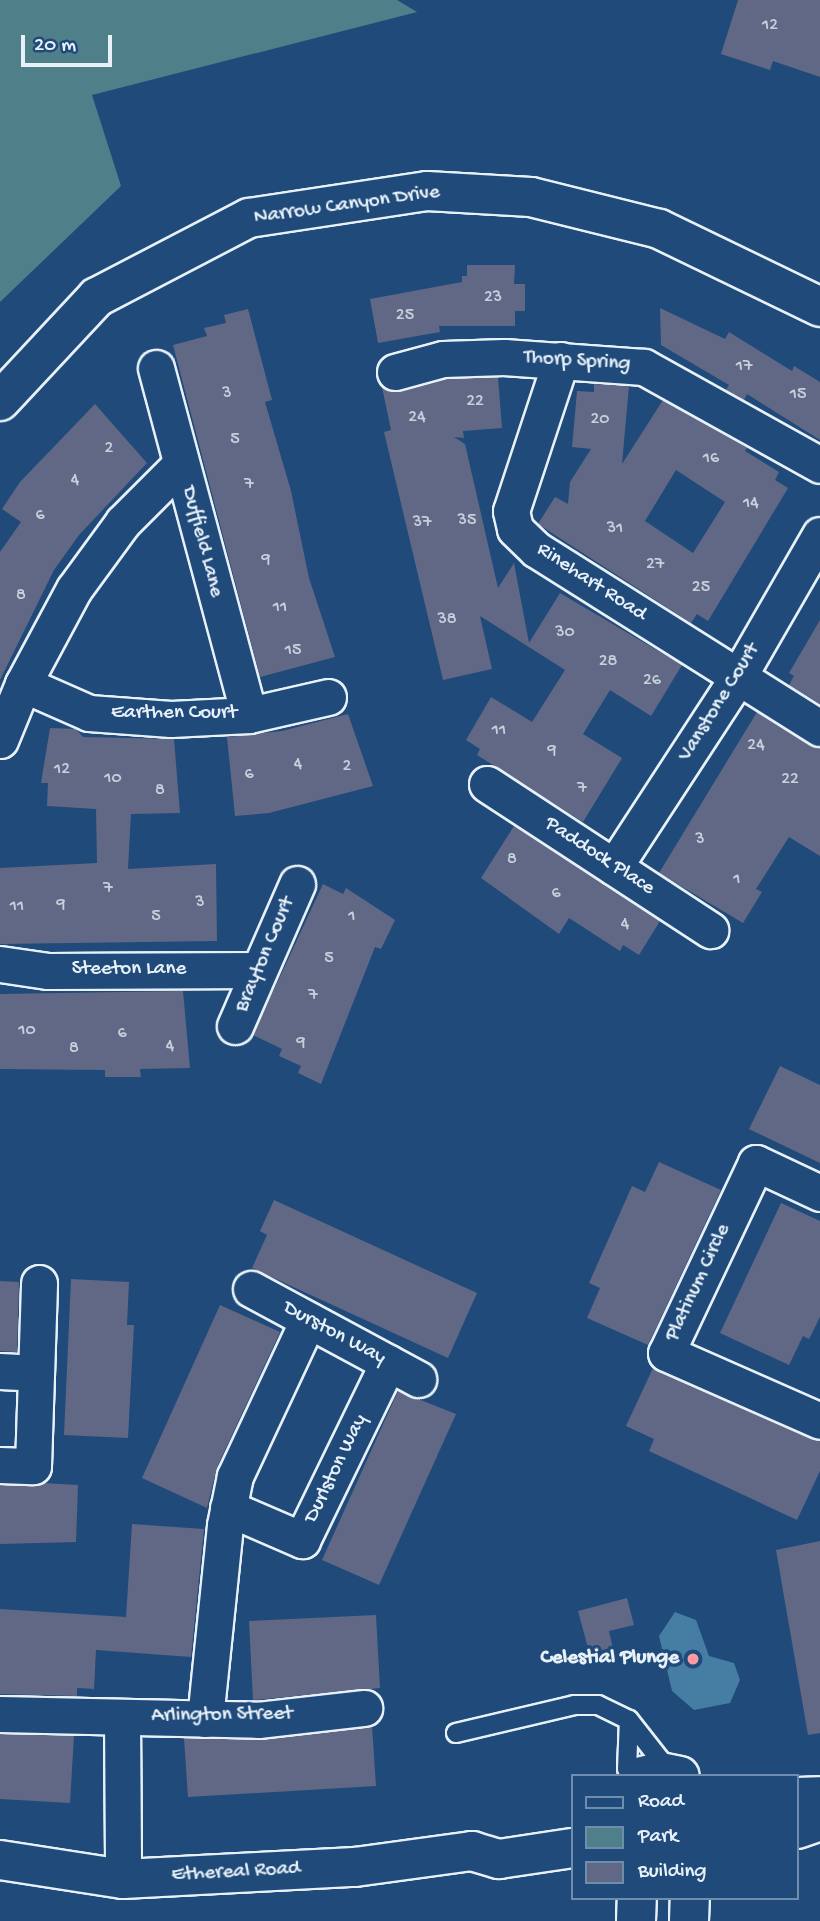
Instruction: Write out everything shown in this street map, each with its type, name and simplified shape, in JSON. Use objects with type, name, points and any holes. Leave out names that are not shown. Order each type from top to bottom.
[{"type":"street","name":"Narrow Canyon Drive","points":[[0,401],[97,297],[248,218],[427,191],[531,197],[659,229],[820,307]]},
{"type":"street","name":"Thorp Spring","points":[[395,372],[443,359],[561,360],[644,367],[820,465]]},
{"type":"street","name":"Rinehart Road","points":[[561,360],[511,511],[515,529],[537,550],[820,727]]},
{"type":"street","name":"Duffield Lane","points":[[156,368],[249,715]]},
{"type":"street","points":[[0,740],[23,684],[74,589],[123,522],[180,465]]},
{"type":"street","name":"Vanstone Court","points":[[614,867],[738,677],[820,535]]},
{"type":"street","name":"Earthen Court","points":[[23,684],[89,713],[172,719],[249,715],[328,696]]},
{"type":"street","name":"Paddock Place","points":[[487,784],[710,930]]},
{"type":"street","name":"Brayton Court","points":[[236,1026],[297,884]]},
{"type":"street","name":"Steeton Lane","points":[[0,964],[48,971],[258,970]]},
{"type":"street","name":"Platinum Circle","points":[[820,1193],[756,1163],[666,1353],[820,1421]]},
{"type":"street","points":[[0,1465],[33,1466],[39,1283]]},
{"type":"street","name":"Durston Way","points":[[251,1289],[403,1371]]},
{"type":"street","points":[[205,1719],[228,1508],[234,1476],[308,1320]]},
{"type":"street","points":[[0,1371],[36,1373]]},
{"type":"street","name":"Durlston Way","points":[[228,1508],[302,1540],[403,1371]]},
{"type":"street","name":"Arlington Street","points":[[0,1714],[258,1720],[364,1707]]},
{"type":"street","name":"Arlington Street","points":[[122,1717],[123,1879]]},
{"type":"street","points":[[799,1797],[820,1797]]},
{"type":"street","name":"Ethereal Road","points":[[472,1851],[492,1838],[572,1821]]},
{"type":"street","points":[[799,1828],[820,1821]]},
{"type":"street","name":"Ethereal Road","points":[[0,1860],[123,1879],[355,1867],[472,1851],[499,1858],[572,1848]]},
{"type":"street","points":[[636,1921],[637,1900]]},
{"type":"street","points":[[689,1921],[690,1900]]},
{"type":"lane","points":[[456,1733],[573,1705],[598,1705],[629,1720],[656,1774]]},
{"type":"lane","points":[[629,1720],[627,1769],[652,1774]]},
{"type":"green space","points":[[0,0],[397,0],[417,12],[92,95],[121,186],[0,302]]},
{"type":"water","name":"Celestial Plunge","points":[[675,1612],[696,1620],[709,1656],[734,1663],[740,1680],[730,1703],[694,1710],[672,1691],[659,1636]]},
{"type":"building","points":[[738,0],[820,0],[820,77],[773,61],[770,70],[721,54]]},
{"type":"building","points":[[467,265],[515,265],[514,284],[525,284],[525,311],[515,311],[515,326],[439,326],[440,332],[378,343],[370,299],[462,282],[462,276],[467,276]]},
{"type":"building","points":[[660,308],[725,339],[729,332],[792,371],[794,366],[820,382],[820,440],[747,394],[744,400],[726,390],[729,385],[661,345]]},
{"type":"building","points":[[248,309],[272,400],[265,402],[291,491],[309,578],[335,657],[260,677],[173,345],[207,336],[204,328],[226,323],[224,315]]},
{"type":"building","points":[[498,377],[502,428],[463,431],[464,438],[454,437],[465,444],[498,588],[514,563],[529,643],[560,593],[682,665],[651,716],[610,690],[583,734],[622,758],[583,822],[477,755],[480,749],[466,740],[491,697],[532,722],[565,670],[480,616],[492,669],[443,680],[384,432],[391,430],[382,387],[400,392],[446,379]]},
{"type":"building","points":[[594,384],[629,386],[622,464],[663,400],[747,448],[745,451],[779,472],[775,480],[788,488],[708,621],[697,614],[691,623],[538,524],[555,497],[568,504],[570,482],[591,449],[572,447],[577,391],[594,392]],"holes":[[[676,470],[725,502],[693,553],[645,521]]]},
{"type":"building","points":[[95,404],[147,463],[79,535],[54,570],[0,680],[0,552],[21,522],[2,509],[20,482]]},
{"type":"building","points":[[820,620],[820,704],[789,685],[794,676],[789,673]]},
{"type":"building","points":[[757,712],[820,748],[820,856],[789,837],[756,889],[762,892],[743,923],[659,873]]},
{"type":"building","points":[[348,714],[373,786],[269,813],[235,816],[227,737],[282,731]]},
{"type":"building","points":[[50,728],[76,729],[83,737],[174,739],[180,813],[131,814],[128,869],[216,864],[217,941],[0,944],[0,868],[97,863],[96,809],[47,806],[48,783],[41,783]]},
{"type":"building","points":[[514,826],[660,921],[639,955],[623,945],[620,951],[569,918],[559,934],[481,878]]},
{"type":"building","points":[[323,884],[343,894],[346,888],[395,920],[381,949],[375,947],[321,1084],[298,1073],[301,1066],[279,1056],[282,1049],[253,1035]]},
{"type":"building","points":[[183,991],[190,1068],[140,1069],[141,1077],[105,1077],[105,1070],[0,1069],[0,994]]},
{"type":"building","points":[[780,1066],[820,1085],[820,1163],[749,1129]]},
{"type":"building","points":[[659,1162],[721,1190],[648,1345],[587,1318],[600,1288],[589,1283],[632,1186],[645,1192]]},
{"type":"building","points":[[274,1200],[477,1293],[448,1358],[252,1268],[267,1235],[260,1231]]},
{"type":"building","points":[[781,1203],[820,1221],[820,1317],[809,1339],[803,1336],[789,1365],[720,1333]]},
{"type":"building","points":[[71,1279],[129,1282],[127,1325],[134,1325],[128,1438],[64,1435]]},
{"type":"building","points":[[0,1281],[19,1282],[17,1352],[0,1351]]},
{"type":"building","points":[[220,1305],[280,1332],[217,1467],[207,1508],[142,1478]]},
{"type":"building","points":[[653,1368],[820,1441],[820,1471],[797,1520],[649,1451],[654,1439],[626,1426]]},
{"type":"building","points":[[398,1391],[456,1414],[379,1585],[322,1560]]},
{"type":"building","points":[[0,1485],[78,1485],[76,1542],[0,1544]]},
{"type":"building","points":[[132,1524],[204,1529],[191,1657],[96,1650],[94,1689],[77,1688],[77,1696],[0,1694],[0,1609],[126,1617]]},
{"type":"building","points":[[820,1541],[820,1733],[808,1735],[776,1550]]},
{"type":"building","points":[[627,1598],[634,1625],[609,1631],[614,1653],[591,1659],[578,1611]]},
{"type":"building","points":[[376,1615],[380,1688],[253,1700],[249,1621]]},
{"type":"building","points":[[372,1726],[376,1786],[188,1797],[184,1738],[260,1740]]},
{"type":"building","points":[[0,1734],[74,1736],[70,1803],[0,1799]]},
{"type":"place","name":"Celestial Plunge","points":[[693,1659]]}]
